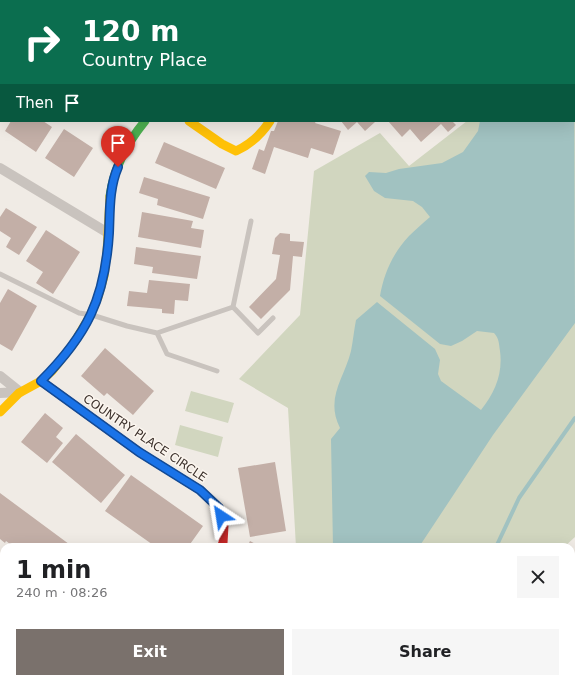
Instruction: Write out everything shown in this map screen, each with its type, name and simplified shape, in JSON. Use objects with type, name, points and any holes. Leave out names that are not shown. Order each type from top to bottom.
[{"type":"street","points":[[0,412],[20,392],[41,381],[57,365],[75,342],[92,315],[104,276],[109,208],[113,179],[122,155],[136,131],[144,122]]},
{"type":"street","points":[[190,122],[222,144],[236,151],[248,146],[261,135],[269,122]]},
{"type":"street","points":[[0,168],[108,233]]},
{"type":"street","points":[[0,376],[20,392]]},
{"type":"street","name":"COUNTRY PLACE CIRCLE","points":[[41,381],[139,452],[200,490],[219,508],[224,525],[222,543]]},
{"type":"street","points":[[0,393],[20,392]]},
{"type":"lane","points":[[232,307],[252,221]]},
{"type":"lane","points":[[0,274],[79,313],[92,315],[157,333],[232,307]]},
{"type":"lane","points":[[232,307],[258,333],[273,318]]},
{"type":"lane","points":[[157,333],[167,354],[217,371]]},
{"type":"green space","points":[[466,122],[575,122],[575,537],[568,543],[296,543],[288,408],[239,379],[300,315],[314,171],[380,133],[409,166]]},
{"type":"green space","points":[[191,391],[234,403],[228,423],[185,411]]},
{"type":"green space","points":[[180,425],[223,437],[218,457],[175,445]]},
{"type":"water","points":[[480,122],[574,122],[575,323],[493,435],[422,543],[333,543],[331,439],[340,428],[334,407],[337,389],[351,351],[356,320],[377,302],[435,349],[440,360],[438,374],[441,381],[481,410],[497,382],[501,359],[499,344],[494,333],[477,331],[451,346],[440,344],[380,296],[387,271],[398,249],[409,236],[430,217],[422,207],[413,201],[385,198],[374,191],[365,176],[369,172],[386,173],[399,169],[442,163],[463,152],[478,131]]},
{"type":"building","points":[[10,122],[44,122],[52,127],[36,152],[5,131]]},
{"type":"building","points":[[278,122],[316,122],[341,131],[333,155],[311,148],[308,158],[274,147],[265,174],[252,169],[259,149],[264,151],[271,131],[274,131]]},
{"type":"building","points":[[342,122],[357,122],[348,130]]},
{"type":"building","points":[[357,122],[375,122],[365,131]]},
{"type":"building","points":[[389,122],[453,122],[456,125],[448,132],[441,124],[421,142],[410,129],[402,137]]},
{"type":"building","points":[[64,129],[93,148],[74,177],[45,158]]},
{"type":"building","points":[[164,142],[225,168],[216,189],[155,163]]},
{"type":"building","points":[[144,177],[210,197],[203,219],[157,205],[158,199],[139,193]]},
{"type":"building","points":[[6,208],[37,227],[19,255],[6,247],[11,238],[0,231],[0,217]]},
{"type":"building","points":[[142,212],[193,221],[191,228],[204,230],[201,248],[138,237]]},
{"type":"building","points":[[46,230],[80,252],[53,294],[36,283],[43,272],[26,261]]},
{"type":"building","points":[[280,233],[290,234],[290,241],[304,242],[302,257],[293,256],[290,290],[261,319],[249,307],[276,279],[280,255],[272,254],[275,238]]},
{"type":"building","points":[[136,247],[201,256],[197,279],[152,273],[153,267],[134,264]]},
{"type":"building","points":[[149,280],[190,284],[188,301],[175,300],[174,314],[162,313],[162,309],[127,306],[129,291],[147,293]]},
{"type":"building","points":[[8,289],[37,306],[12,351],[0,344],[0,303]]},
{"type":"building","points":[[105,348],[154,391],[133,415],[107,393],[104,396],[81,376]]},
{"type":"building","points":[[45,413],[63,428],[56,437],[63,443],[47,463],[21,442]]},
{"type":"building","points":[[76,434],[125,475],[101,503],[52,462]]},
{"type":"building","points":[[275,462],[286,531],[250,537],[238,468]]},
{"type":"building","points":[[131,475],[203,526],[191,543],[150,543],[105,511]]},
{"type":"building","points":[[0,493],[68,543],[9,543],[6,541],[5,543],[0,539]]},
{"type":"waterway","points":[[498,543],[519,498],[575,418]]},
{"type":"traffic: fast","points":[[110,196],[112,185],[122,156],[132,138],[144,122]]},
{"type":"traffic: slow","points":[[190,122],[222,144],[236,151],[255,139],[269,122]]},
{"type":"traffic: slow","points":[[0,412],[19,393],[41,381],[52,371],[74,343],[90,316],[98,297],[104,276],[110,196]]},
{"type":"traffic: jam","points":[[41,381],[139,452],[200,490],[219,508],[224,525],[223,543]]},
{"type":"route","points":[[118,167],[113,179],[109,208],[104,276],[96,304],[92,315],[83,328],[80,336],[57,365],[41,381],[139,452],[200,490],[219,508],[221,516]]}]
